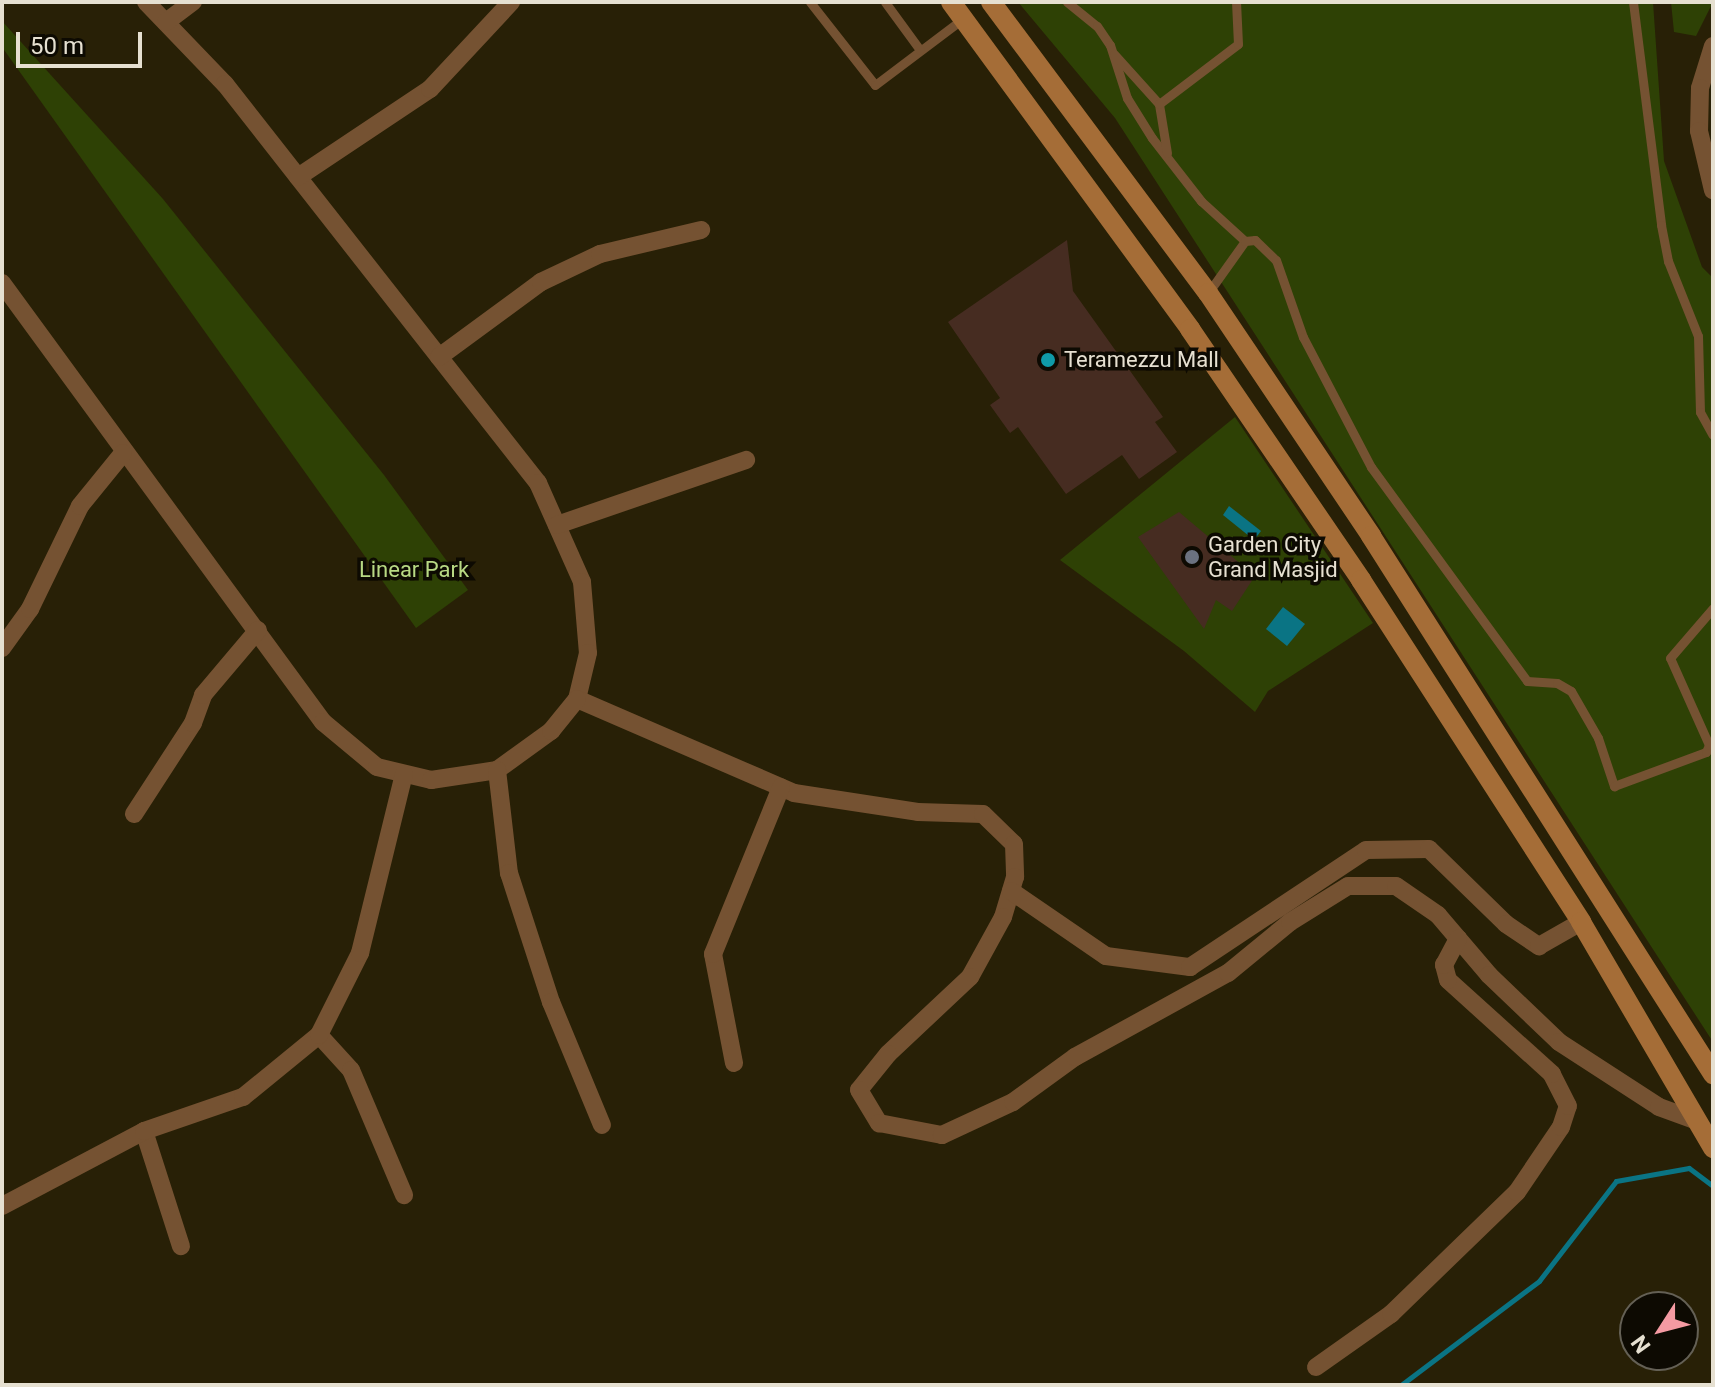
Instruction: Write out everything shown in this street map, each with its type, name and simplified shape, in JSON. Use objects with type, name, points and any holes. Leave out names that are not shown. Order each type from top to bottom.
[{"type":"street","points":[[2,283],[123,453],[258,630],[323,722],[377,767],[431,780],[497,770],[551,731],[577,699],[588,653],[582,582],[538,483],[225,84],[146,2]]},
{"type":"street","points":[[166,22],[193,2]]},
{"type":"street","points":[[298,177],[430,89],[511,2]]},
{"type":"street","points":[[991,2],[1208,293],[1371,536],[1713,1074]]},
{"type":"street","points":[[957,10],[1190,329],[1392,627],[1581,922],[1713,1148]]},
{"type":"street","points":[[1713,46],[1700,88],[1699,131],[1713,190]]},
{"type":"street","points":[[439,357],[541,282],[600,254],[701,230]]},
{"type":"street","points":[[2,648],[30,609],[80,506],[123,453]]},
{"type":"street","points":[[557,525],[746,460]]},
{"type":"street","points":[[134,814],[193,723],[203,695],[258,630]]},
{"type":"street","points":[[577,699],[781,787],[918,812],[983,814],[1014,844],[1011,891],[970,977],[888,1054],[859,1090],[879,1123],[942,1135],[1013,1102],[1075,1057],[1228,973],[1290,922],[1348,886],[1396,886],[1416,896],[1559,1042],[1659,1107],[1695,1120]]},
{"type":"street","points":[[497,770],[509,873],[551,1002],[602,1125]]},
{"type":"street","points":[[2,1206],[144,1131],[243,1097],[319,1035],[360,953],[404,774]]},
{"type":"street","points":[[734,1063],[713,954],[781,787]]},
{"type":"street","points":[[1011,891],[1106,956],[1190,967],[1366,850],[1429,849],[1506,924],[1539,946],[1581,922]]},
{"type":"street","points":[[1316,1367],[1391,1314],[1517,1192],[1561,1127],[1568,1106],[1552,1074],[1448,980],[1444,965],[1458,939]]},
{"type":"street","points":[[319,1035],[351,1070],[404,1195]]},
{"type":"street","points":[[144,1131],[181,1246]]},
{"type":"lane","points":[[810,2],[875,85],[920,50],[957,10]]},
{"type":"lane","points":[[885,2],[920,50]]},
{"type":"lane","points":[[1067,2],[1097,26],[1114,53],[1159,104],[1167,154]]},
{"type":"lane","points":[[1159,104],[1226,58],[1238,44],[1236,2]]},
{"type":"lane","points":[[1633,2],[1663,237],[1698,336],[1700,412],[1713,435]]},
{"type":"lane","points":[[1114,53],[1127,98],[1201,201],[1245,241],[1255,240],[1276,260],[1303,337],[1371,467],[1527,681],[1557,683],[1571,691],[1598,738],[1614,786],[1706,752],[1709,745],[1670,658],[1713,608]]},
{"type":"lane","points":[[1208,293],[1245,241]]},
{"type":"green space","points":[[1018,2],[1653,2],[1664,161],[1702,267],[1713,278],[1713,1042],[1115,118]]},
{"type":"green space","points":[[1671,2],[1713,2],[1696,36],[1674,32]]},
{"type":"green space","name":"Linear Park","points":[[2,21],[163,199],[384,475],[468,590],[416,628],[2,47]]},
{"type":"green space","points":[[1235,417],[1373,623],[1268,691],[1255,712],[1184,651],[1060,560]]},
{"type":"water","points":[[1229,506],[1261,531],[1254,540],[1223,515]]},
{"type":"water","points":[[1283,607],[1305,624],[1287,646],[1266,629]]},
{"type":"building","name":"Teramezzu Mall","points":[[1067,240],[1073,291],[1163,417],[1155,422],[1177,452],[1139,479],[1122,455],[1066,494],[1018,427],[1010,433],[990,405],[1000,398],[948,322]]},
{"type":"building","name":"Garden City Grand Masjid","points":[[1179,512],[1255,576],[1232,611],[1216,600],[1204,629],[1138,537]]},
{"type":"waterway","points":[[1401,1385],[1539,1281],[1616,1181],[1689,1168],[1713,1186]]},
{"type":"place","name":"Teramezzu Mall","points":[[1048,360]]},
{"type":"place","name":"Garden City Grand Masjid","points":[[1192,557]]}]
